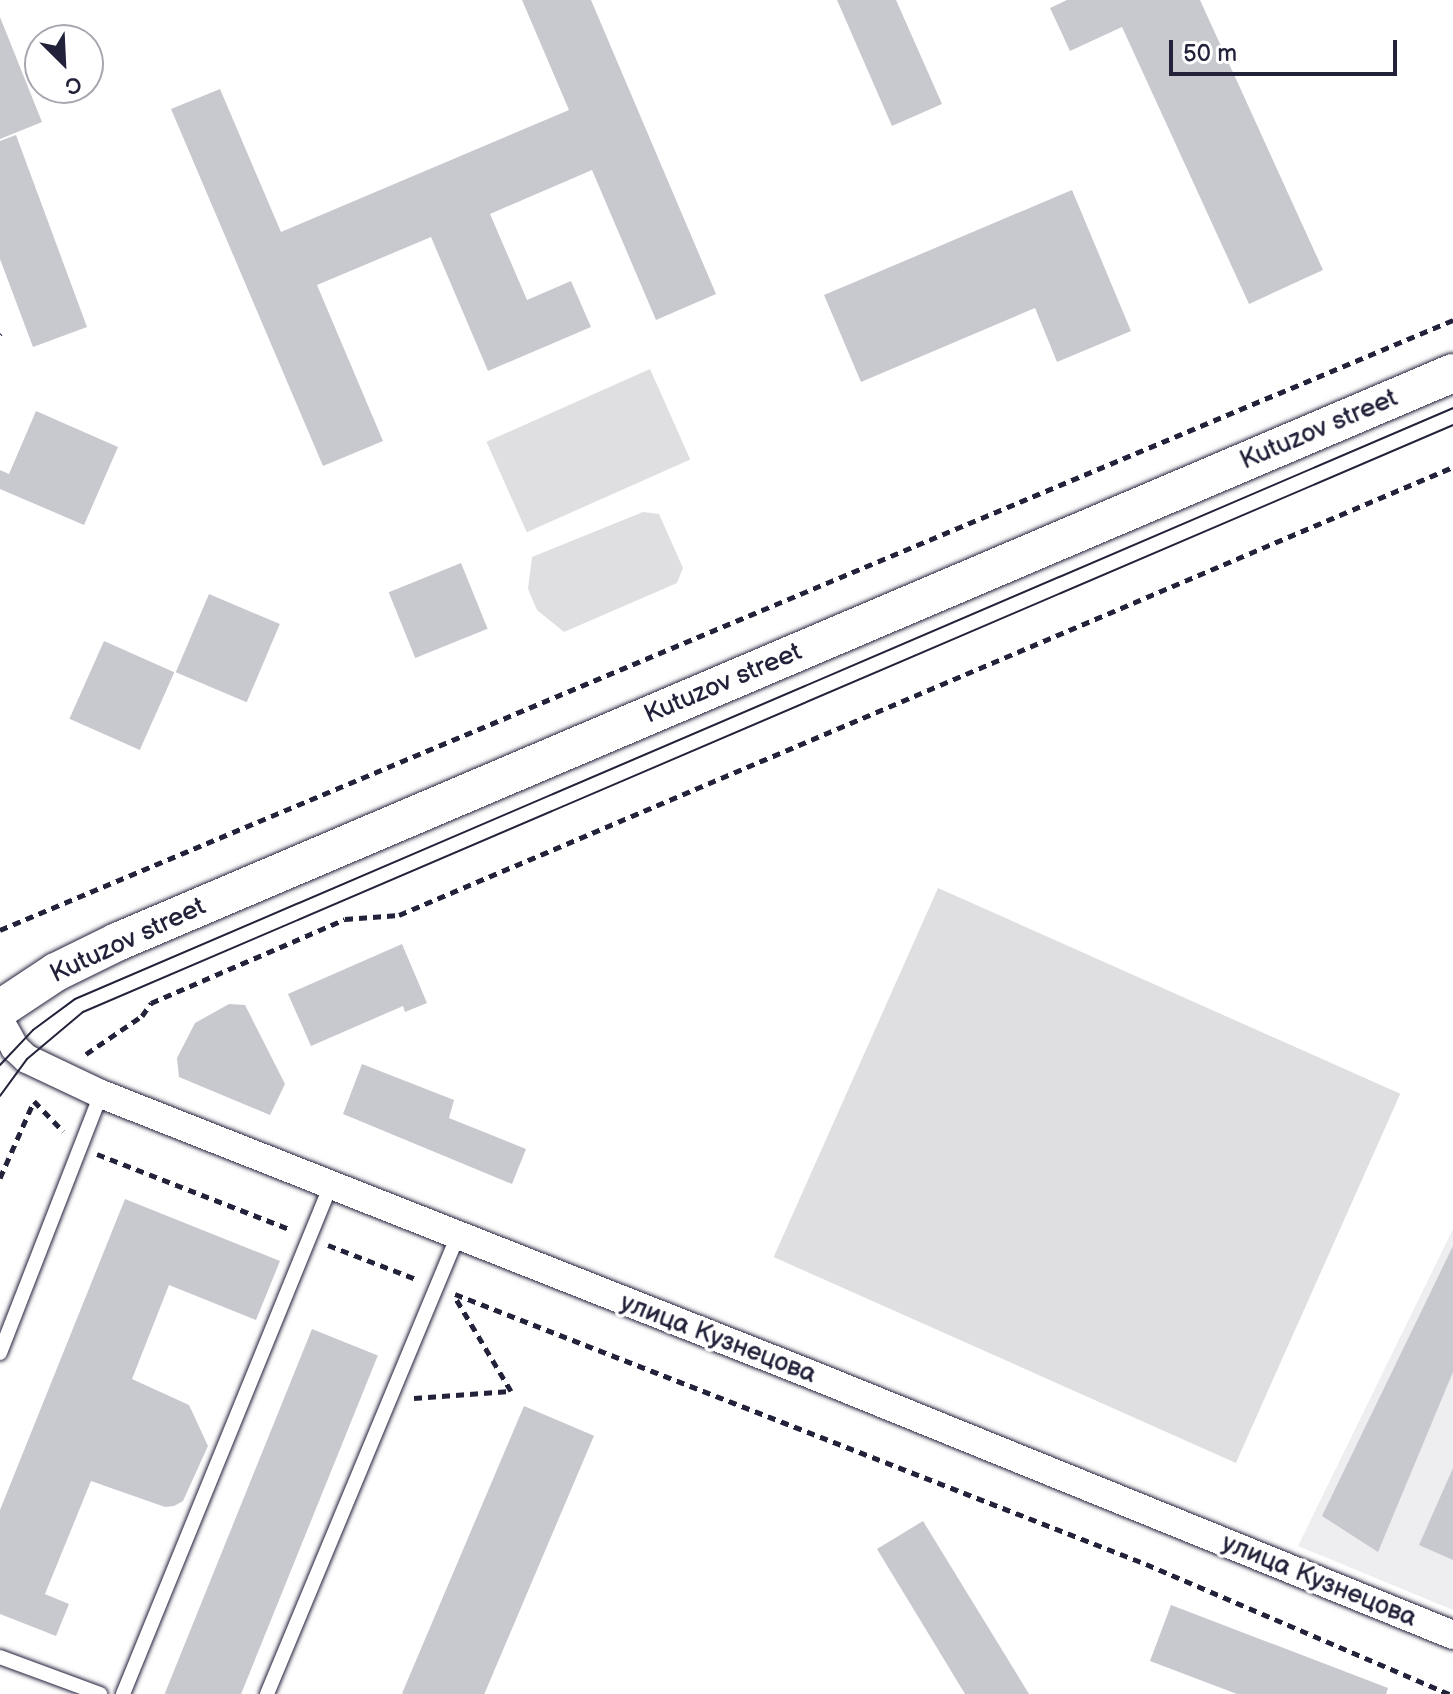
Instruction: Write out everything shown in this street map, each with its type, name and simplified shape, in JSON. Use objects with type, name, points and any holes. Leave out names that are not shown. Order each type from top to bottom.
[{"type":"main road","name":"Kutuzov street","points":[[0,1009],[56,972],[117,942],[1453,373]]},
{"type":"street","name":"улица Кузнецова","points":[[0,1021],[15,1048],[27,1059],[101,1094],[810,1374],[1453,1635]]},
{"type":"lane","points":[[0,1353],[101,1094]]},
{"type":"lane","points":[[123,1694],[330,1187]]},
{"type":"lane","points":[[267,1694],[457,1237]]},
{"type":"lane","points":[[0,1657],[100,1694]]},
{"type":"path","points":[[0,930],[1453,320]]},
{"type":"path","points":[[0,1178],[34,1101],[67,1066],[142,1016],[151,1003],[345,919],[399,915],[1453,467]]},
{"type":"path","points":[[34,1101],[78,1147],[1131,1558],[1449,1694]]},
{"type":"path","points":[[389,1400],[511,1391],[453,1294]]},
{"type":"shaded area","points":[[650,369],[690,459],[527,532],[486,442]]},
{"type":"shaded area","points":[[643,512],[659,514],[683,568],[677,583],[564,632],[537,610],[528,589],[532,557]]},
{"type":"shaded area","points":[[938,888],[1400,1094],[1236,1463],[774,1257]]},
{"type":"shaded area","points":[[1453,1229],[1453,1610],[1298,1546]]},
{"type":"building","points":[[522,0],[591,0],[716,294],[656,320],[592,170],[490,214],[527,300],[571,281],[591,327],[488,371],[431,237],[317,285],[383,441],[323,466],[171,109],[220,89],[281,232],[569,110]]},
{"type":"building","points":[[837,0],[896,0],[942,104],[892,126]]},
{"type":"building","points":[[1067,0],[1200,0],[1323,270],[1249,304],[1122,27],[1070,51],[1050,8]]},
{"type":"building","points":[[0,17],[24,77],[24,104],[35,104],[42,122],[0,139]]},
{"type":"building","points":[[16,135],[87,327],[33,347],[0,259],[0,141]]},
{"type":"building","points":[[1072,190],[1131,331],[1057,362],[1035,308],[861,382],[824,295]]},
{"type":"building","points":[[36,411],[118,447],[84,525],[0,489],[0,470],[9,474]]},
{"type":"building","points":[[461,563],[488,629],[415,658],[389,592]]},
{"type":"building","points":[[209,594],[280,624],[247,702],[176,672]]},
{"type":"building","points":[[104,641],[174,672],[140,750],[69,719]]},
{"type":"building","points":[[402,944],[427,1003],[405,1012],[403,1006],[311,1046],[288,994]]},
{"type":"building","points":[[229,1004],[245,1005],[285,1084],[270,1115],[179,1077],[177,1058],[195,1023]]},
{"type":"building","points":[[362,1064],[454,1100],[449,1118],[526,1149],[512,1184],[343,1114]]},
{"type":"building","points":[[125,1199],[280,1261],[256,1320],[169,1285],[132,1379],[189,1405],[208,1446],[183,1501],[174,1506],[165,1507],[91,1481],[45,1594],[4,1577],[69,1604],[56,1636],[0,1614],[0,1510]]},
{"type":"building","points":[[1453,1246],[1453,1372],[1378,1552],[1322,1516]]},
{"type":"building","points":[[312,1329],[378,1356],[241,1694],[165,1693]]},
{"type":"building","points":[[524,1406],[594,1436],[484,1694],[402,1693]]},
{"type":"building","points":[[1453,1468],[1453,1560],[1419,1545]]},
{"type":"building","points":[[923,1521],[1029,1694],[965,1694],[877,1549]]},
{"type":"building","points":[[1171,1605],[1388,1688],[1386,1694],[1237,1694],[1150,1661]]},
{"type":"tram line","points":[[0,1065],[33,1030],[75,999],[1453,408]]},
{"type":"tram line","points":[[0,1096],[27,1059],[83,1012],[1453,425]]}]
